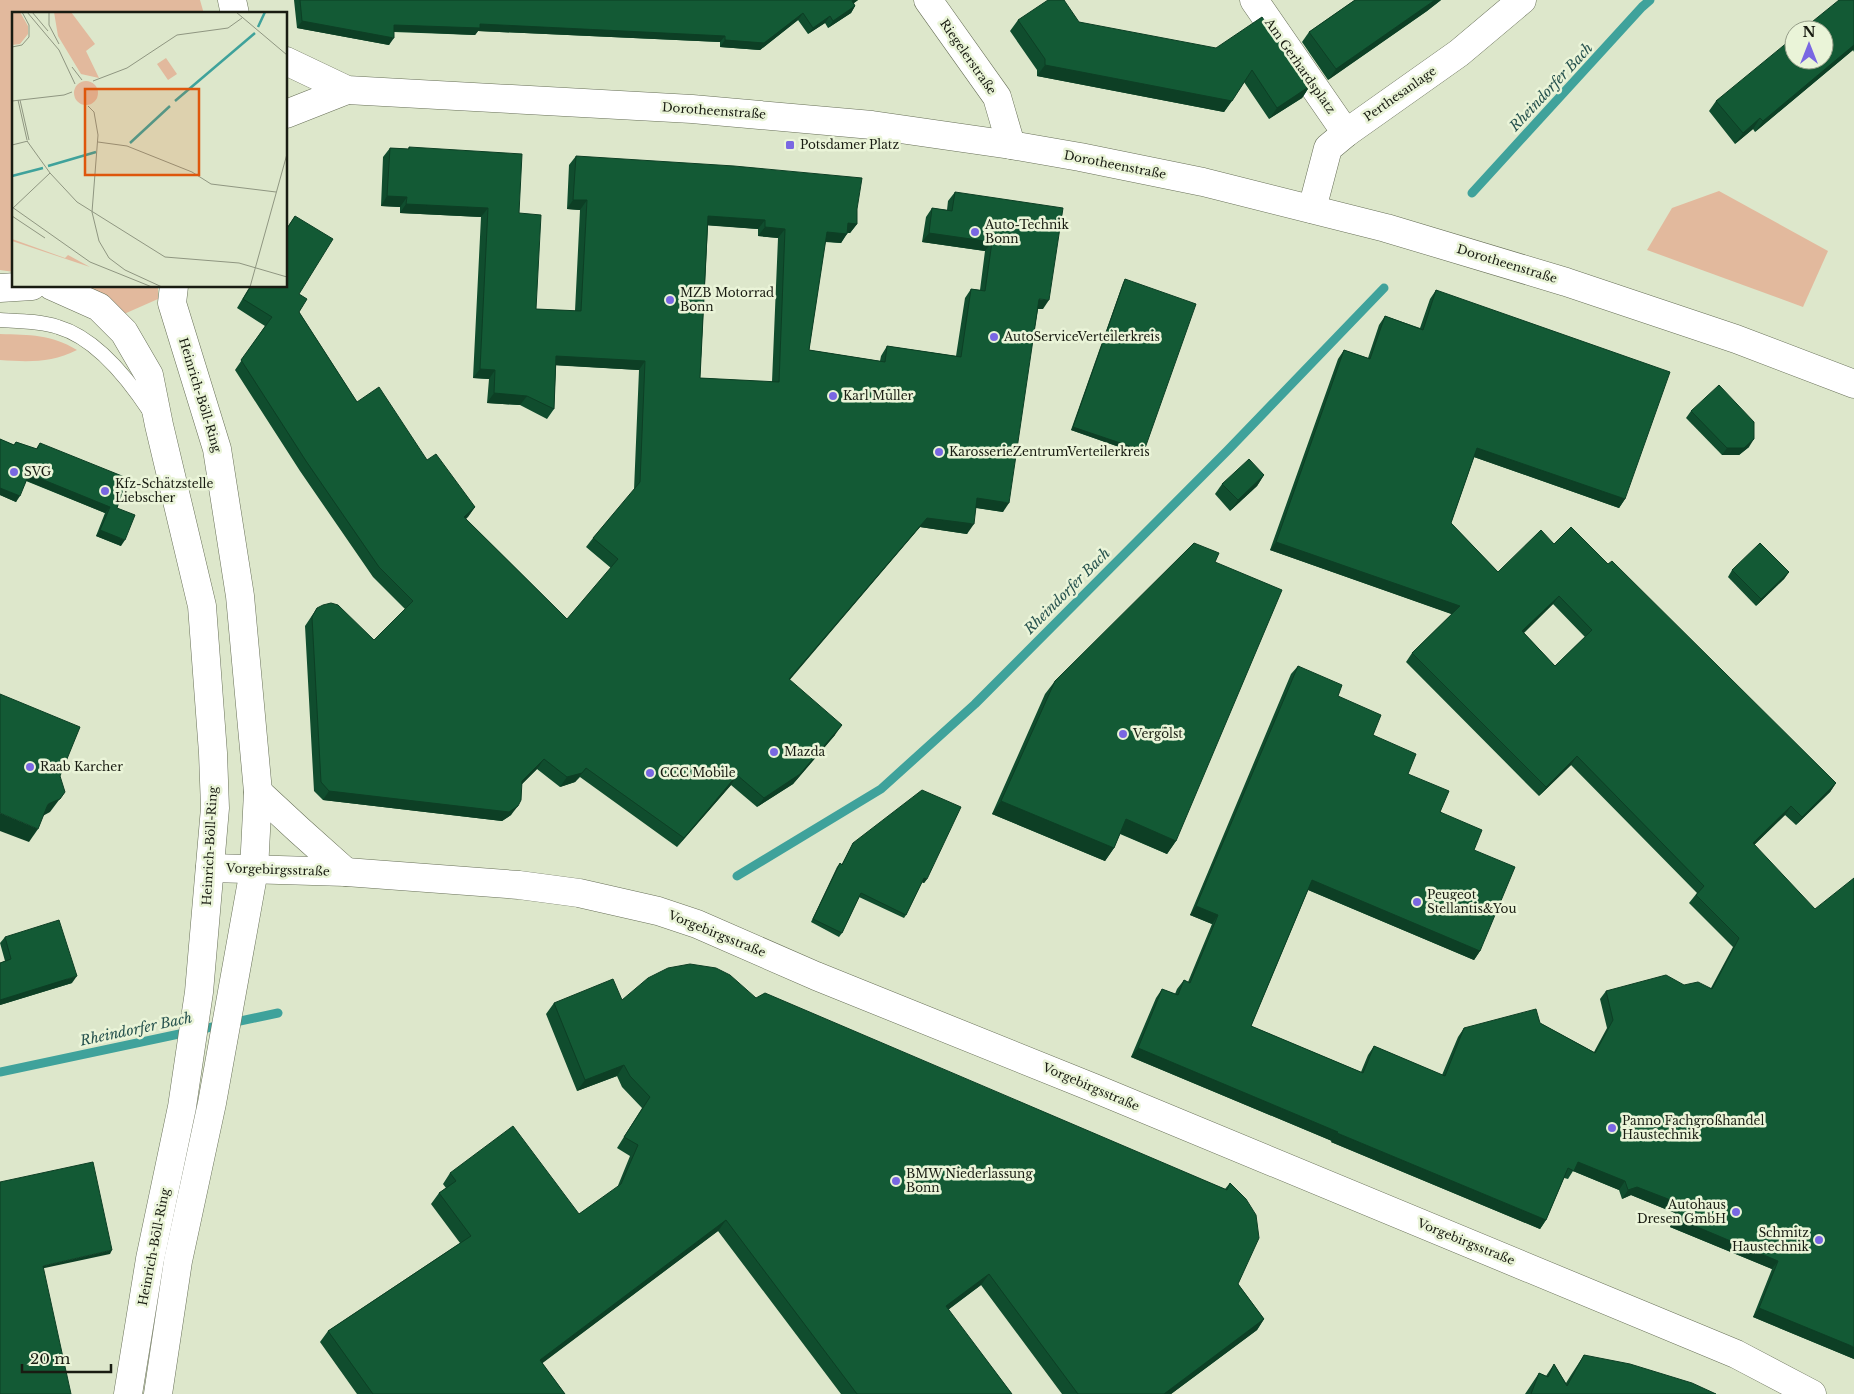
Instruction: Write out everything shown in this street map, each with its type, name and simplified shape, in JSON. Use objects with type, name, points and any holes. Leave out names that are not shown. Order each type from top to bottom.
[{"type":"street","name":"Riegelerstraße","points":[[928,0],[997,97],[1011,145]]},
{"type":"street","name":"Am Gerhardsplatz","points":[[1254,0],[1346,133]]},
{"type":"street","name":"Perthesanlage","points":[[1312,209],[1328,148],[1346,133],[1459,53],[1522,0]]},
{"type":"street","name":"Dorotheenstraße","points":[[288,62],[347,90],[692,109],[818,119],[916,130],[1011,145],[1203,182],[1386,228],[1566,282],[1736,339],[1854,384]]},
{"type":"street","name":"Dorotheenstraße","points":[[288,113],[347,90]]},
{"type":"street","name":"Heinrich-Böll-Ring","points":[[56,288],[99,308],[124,332],[149,374],[159,425],[202,606],[213,753],[214,799],[210,868],[199,992],[182,1107],[150,1259],[128,1394]]},
{"type":"street","name":"Heinrich-Böll-Ring","points":[[158,1394],[178,1261],[212,1102],[254,870],[258,792],[240,596],[217,448],[172,303],[174,288]]},
{"type":"street","name":"Vorgebirgsstraße","points":[[258,792],[346,872]]},
{"type":"street","name":"Vorgebirgsstraße","points":[[210,868],[346,872],[519,885],[560,891],[658,911],[1094,1088],[1736,1354],[1812,1394]]},
{"type":"lane","points":[[0,320],[57,326],[80,336],[131,384],[159,425]]},
{"type":"shaded area","points":[[0,0],[200,0],[203,12],[12,12],[12,272],[0,270]]},
{"type":"shaded area","points":[[1719,191],[1828,251],[1803,307],[1647,250],[1672,208]]},
{"type":"shaded area","points":[[87,288],[158,288],[158,299],[124,314],[87,290]]},
{"type":"shaded area","points":[[0,334],[31,335],[49,338],[77,350],[39,361],[0,360]]},
{"type":"building","points":[[300,0],[853,0],[855,6],[833,21],[830,16],[813,28],[803,13],[764,43],[725,40],[725,36],[480,24],[480,28],[394,25],[394,38],[302,21]]},
{"type":"building","points":[[1048,0],[1064,0],[1079,22],[1216,48],[1262,17],[1310,86],[1277,108],[1252,70],[1232,101],[1045,65],[1045,59],[1018,20]]},
{"type":"building","points":[[1355,0],[1435,0],[1336,69],[1309,32]]},
{"type":"building","points":[[1839,0],[1854,0],[1854,45],[1834,62],[1834,20],[1814,20]]},
{"type":"building","points":[[1784,45],[1784,70],[1824,70],[1763,121],[1760,118],[1743,133],[1716,101]]},
{"type":"building","points":[[409,147],[522,154],[519,213],[541,215],[536,309],[581,311],[587,200],[573,200],[576,156],[734,166],[862,178],[857,209],[857,224],[848,223],[847,234],[827,232],[809,350],[885,362],[887,346],[961,357],[971,289],[985,291],[992,242],[929,233],[932,208],[952,211],[955,192],[1063,208],[1049,300],[1039,299],[1009,503],[977,498],[974,524],[927,518],[789,679],[842,725],[800,774],[764,798],[737,775],[684,838],[586,768],[582,773],[567,777],[544,759],[522,781],[521,800],[518,806],[509,812],[329,791],[321,782],[312,617],[317,608],[323,605],[331,603],[338,605],[374,640],[413,601],[379,567],[306,461],[241,360],[272,317],[243,299],[250,288],[288,288],[288,227],[295,216],[333,239],[299,294],[307,299],[299,312],[357,402],[379,387],[427,460],[436,454],[475,507],[464,517],[567,619],[618,559],[593,538],[640,482],[645,361],[556,356],[554,409],[527,396],[494,393],[495,370],[480,369],[488,208],[406,204],[407,197],[387,196],[390,148],[409,149]],"holes":[[[708,216],[765,220],[765,227],[785,229],[779,382],[700,378]]]},
{"type":"building","points":[[1125,279],[1196,304],[1144,451],[1073,427]]},
{"type":"building","points":[[1436,290],[1670,372],[1625,499],[1477,448],[1451,523],[1498,572],[1541,530],[1554,544],[1571,527],[1608,564],[1612,561],[1836,783],[1802,817],[1791,806],[1753,843],[1815,909],[1854,878],[1854,1347],[1759,1308],[1778,1261],[1676,1218],[1681,1204],[1637,1187],[1628,1190],[1625,1181],[1578,1162],[1574,1171],[1568,1168],[1546,1220],[1138,1048],[1162,989],[1178,995],[1184,980],[1190,983],[1218,915],[1196,906],[1298,666],[1342,685],[1338,696],[1381,715],[1373,735],[1416,754],[1408,774],[1449,791],[1440,812],[1482,830],[1474,850],[1515,867],[1480,951],[1312,880],[1251,1026],[1363,1073],[1374,1046],[1445,1076],[1464,1028],[1536,1009],[1540,1023],[1595,1053],[1613,1020],[1606,991],[1666,975],[1684,985],[1698,982],[1712,989],[1739,938],[1696,895],[1704,886],[1577,756],[1546,787],[1412,653],[1460,606],[1276,542],[1344,350],[1370,359],[1385,316],[1423,330]],"holes":[[[1559,596],[1592,630],[1555,666],[1522,631]]]},
{"type":"building","points":[[1719,385],[1754,422],[1754,439],[1744,448],[1727,448],[1691,411]]},
{"type":"building","points":[[0,439],[14,445],[16,442],[37,449],[40,443],[127,478],[117,508],[135,515],[125,540],[100,530],[110,507],[29,474],[20,496],[0,488]]},
{"type":"building","points":[[1249,459],[1264,475],[1238,500],[1222,484]]},
{"type":"building","name":"Vergölst","points":[[1194,543],[1219,553],[1215,562],[1282,590],[1176,841],[1126,819],[1114,848],[1001,801],[1055,681]]},
{"type":"building","points":[[1760,543],[1789,572],[1761,599],[1732,570]]},
{"type":"building","name":"Raab Karcher","points":[[0,694],[80,727],[60,776],[65,792],[60,799],[48,804],[38,829],[0,813]]},
{"type":"building","points":[[922,790],[961,807],[927,879],[924,878],[906,915],[861,893],[842,933],[813,919],[840,863],[842,865],[853,843]]},
{"type":"building","points":[[59,920],[77,976],[0,1000],[0,963],[11,959],[5,937]]},
{"type":"building","name":"BMW Niederlassung Bonn","points":[[690,964],[716,968],[730,975],[756,998],[765,993],[1227,1190],[1230,1183],[1246,1199],[1256,1215],[1259,1238],[1238,1284],[1264,1319],[1164,1394],[1078,1394],[989,1274],[946,1306],[1012,1394],[857,1394],[726,1220],[540,1360],[565,1394],[373,1394],[328,1331],[471,1236],[439,1193],[456,1181],[450,1173],[513,1126],[579,1214],[621,1184],[638,1145],[624,1137],[650,1097],[630,1076],[624,1065],[585,1080],[554,1003],[613,979],[622,1000],[648,978],[668,968]]},
{"type":"building","points":[[93,1162],[112,1250],[43,1266],[71,1394],[0,1394],[0,1182]]},
{"type":"building","points":[[1584,1355],[1630,1364],[1692,1383],[1716,1394],[1531,1394],[1539,1373],[1548,1377],[1554,1364],[1567,1386]]},
{"type":"waterway","name":"Rheindorfer Bach","points":[[1472,193],[1650,0]]},
{"type":"waterway","name":"Rheindorfer Bach","points":[[737,876],[881,789],[975,704],[1228,450],[1384,288]]},
{"type":"waterway","name":"Rheindorfer Bach","points":[[0,1072],[278,1013]]},
{"type":"place","name":"Potsdamer Platz","points":[[790,145]]},
{"type":"place","name":"Auto-Technik Bonn","points":[[975,232]]},
{"type":"place","name":"MZB Motorrad Bonn","points":[[670,300]]},
{"type":"place","name":"AutoServiceVerteilerkreis","points":[[994,337]]},
{"type":"place","name":"Karl Müller","points":[[833,396]]},
{"type":"place","name":"KarosserieZentrumVerteilerkreis","points":[[939,452]]},
{"type":"place","name":"SVG","points":[[14,472]]},
{"type":"place","name":"Kfz-Schätzstelle Liebscher","points":[[105,491]]},
{"type":"place","name":"Vergölst","points":[[1123,734]]},
{"type":"place","name":"Mazda","points":[[774,752]]},
{"type":"place","name":"Raab Karcher","points":[[30,767]]},
{"type":"place","name":"CCC Mobile","points":[[650,773]]},
{"type":"place","name":"Peugeot Stellantis&You","points":[[1417,902]]},
{"type":"place","name":"Panno Fachgroßhandel Haustechnik","points":[[1612,1128]]},
{"type":"place","name":"BMW Niederlassung Bonn","points":[[896,1181]]},
{"type":"place","name":"Autohaus Dresen GmbH","points":[[1736,1212]]},
{"type":"place","name":"Schmitz Haustechnik","points":[[1819,1240]]}]
